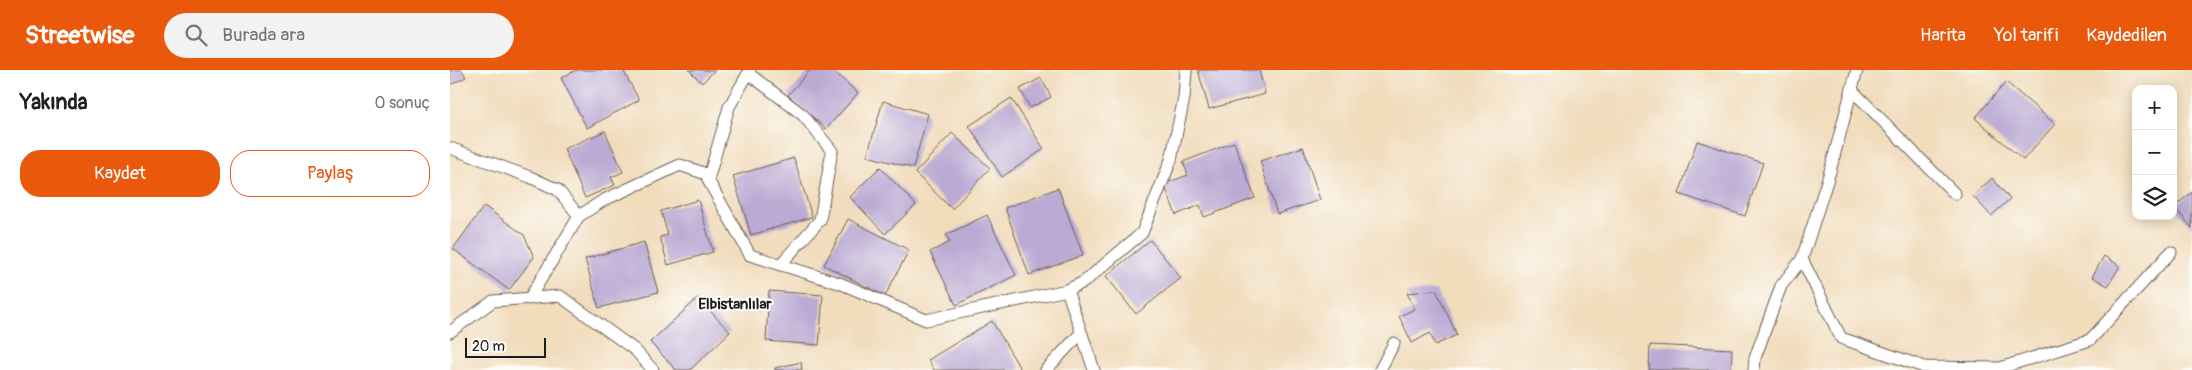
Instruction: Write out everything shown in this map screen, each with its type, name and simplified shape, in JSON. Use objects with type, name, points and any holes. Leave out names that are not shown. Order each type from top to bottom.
[{"type":"lane","points":[[780,265],[820,220],[832,151],[804,114],[749,71],[729,107],[708,180],[750,255],[780,265],[842,284],[926,320],[1067,290],[1084,282],[1142,233],[1171,160],[1184,98],[1186,70]]},
{"type":"lane","points":[[1754,370],[1755,358],[1781,286],[1802,259],[1829,175],[1857,70]]},
{"type":"lane","points":[[1852,90],[1955,194]]},
{"type":"lane","points":[[450,148],[530,177],[558,190],[579,216]]},
{"type":"lane","points":[[529,298],[579,216],[604,200],[680,165],[709,175]]},
{"type":"lane","points":[[1802,259],[1841,338],[1924,367],[2000,368],[2090,340],[2172,252]]},
{"type":"lane","points":[[1067,290],[1094,370]]},
{"type":"lane","points":[[450,332],[493,302],[560,296],[635,350],[654,370]]},
{"type":"lane","points":[[1046,370],[1081,333]]},
{"type":"lane","points":[[1380,370],[1394,343]]},
{"type":"building","points":[[450,70],[462,70],[466,77],[450,85]]},
{"type":"building","points":[[576,70],[623,70],[639,100],[587,128],[561,78]]},
{"type":"building","points":[[689,70],[715,70],[702,83]]},
{"type":"building","points":[[810,70],[832,70],[858,93],[826,129],[788,95]]},
{"type":"building","points":[[1198,70],[1259,70],[1265,94],[1209,109]]},
{"type":"building","points":[[1041,78],[1051,97],[1030,108],[1020,89]]},
{"type":"building","points":[[2006,82],[2055,124],[2023,160],[1975,118]]},
{"type":"building","points":[[1011,98],[1044,149],[1002,177],[969,126]]},
{"type":"building","points":[[883,101],[928,114],[913,168],[867,156]]},
{"type":"building","points":[[605,131],[623,172],[611,177],[615,185],[585,198],[564,149]]},
{"type":"building","points":[[952,133],[990,168],[952,209],[915,173]]},
{"type":"building","points":[[1697,141],[1763,163],[1745,216],[1679,194]]},
{"type":"building","points":[[1234,142],[1255,198],[1204,217],[1200,205],[1176,215],[1164,184],[1188,175],[1183,162]]},
{"type":"building","points":[[1303,147],[1320,200],[1277,214],[1260,161]]},
{"type":"building","points":[[794,158],[812,217],[751,235],[733,176]]},
{"type":"building","points":[[880,167],[916,205],[885,234],[850,197]]},
{"type":"building","points":[[1992,178],[2010,199],[1991,216],[1973,196]]},
{"type":"building","points":[[1058,188],[1083,255],[1029,275],[1005,208]]},
{"type":"building","points":[[2192,192],[2192,228],[2177,210],[2177,204]]},
{"type":"building","points":[[698,200],[713,252],[668,265],[660,237],[668,235],[661,211]]},
{"type":"building","points":[[484,206],[524,235],[534,257],[509,290],[453,249]]},
{"type":"building","points":[[987,215],[1016,275],[956,305],[930,252],[950,242],[946,235]]},
{"type":"building","points":[[848,219],[909,250],[885,296],[824,265]]},
{"type":"building","points":[[1150,240],[1181,278],[1136,314],[1106,276]]},
{"type":"building","points":[[644,242],[658,292],[599,308],[585,259]]},
{"type":"building","points":[[2104,256],[2120,266],[2108,286],[2092,277]]},
{"type":"building","points":[[1436,290],[1457,335],[1435,345],[1430,333],[1412,343],[1399,316],[1415,309],[1407,293]]},
{"type":"building","points":[[769,291],[823,295],[819,345],[766,341]]},
{"type":"building","points":[[698,298],[730,332],[690,370],[676,370],[650,342]]},
{"type":"building","points":[[992,321],[1021,370],[934,370],[928,360]]},
{"type":"building","points":[[1650,345],[1732,349],[1731,370],[1649,370]]},
{"type":"building","points":[[801,362],[802,370],[775,370],[775,368]]},
{"type":"district","name":"Elbistanlılar","points":[[735,304]]}]
